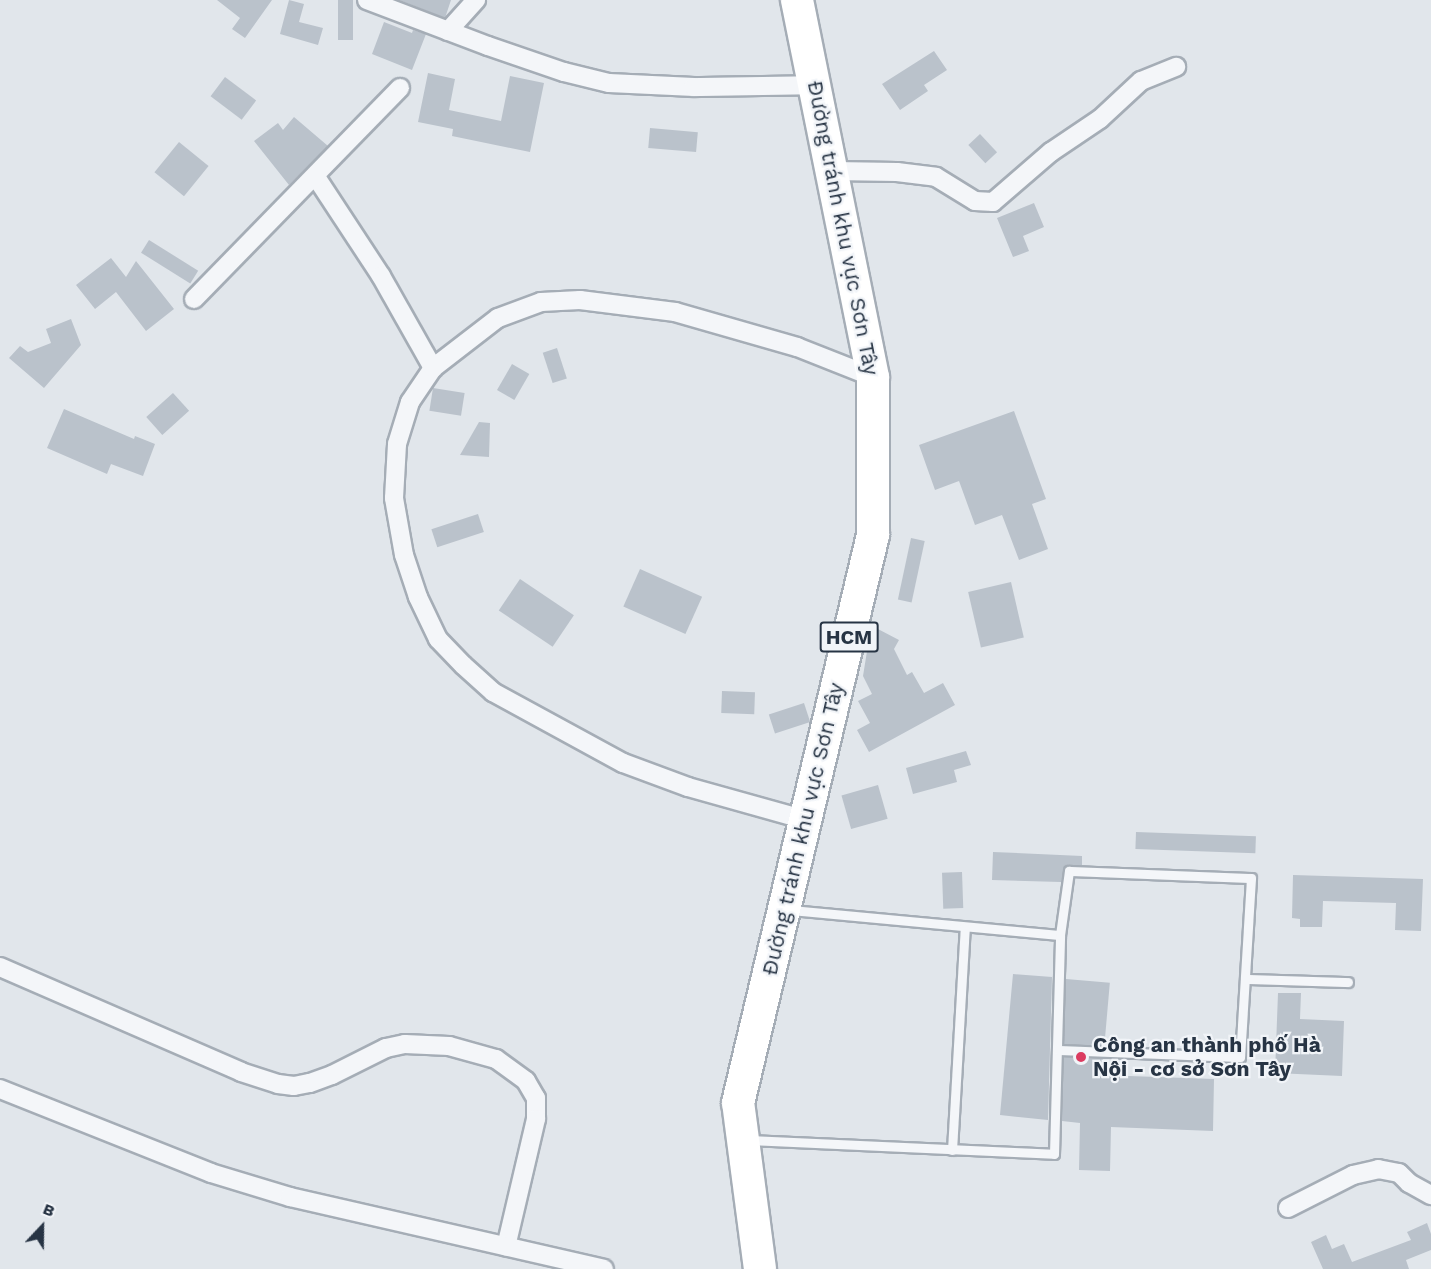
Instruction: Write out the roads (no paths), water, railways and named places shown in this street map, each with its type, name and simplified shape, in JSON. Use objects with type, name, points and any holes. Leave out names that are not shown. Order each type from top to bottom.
[{"type":"highway","name":"Đường tránh khu vực Sơn Tây","points":[[760,1269],[738,1103],[873,535],[873,377],[816,85],[797,0]]},
{"type":"street","points":[[367,0],[564,72],[609,83],[694,87],[816,85]]},
{"type":"street","points":[[448,31],[476,0]]},
{"type":"street","points":[[833,171],[897,172],[936,177],[975,201],[993,202],[1052,152],[1100,119],[1140,81],[1176,67]]},
{"type":"street","points":[[194,298],[316,177],[400,88]]},
{"type":"street","points":[[316,177],[381,276],[433,368]]},
{"type":"street","points":[[806,820],[688,787],[623,763],[493,692],[438,639],[418,597],[404,555],[394,498],[397,444],[410,402],[433,368],[462,343],[498,318],[541,302],[580,300],[675,312],[797,347],[873,377]]},
{"type":"street","points":[[0,967],[241,1072],[278,1084],[294,1086],[310,1083],[332,1075],[386,1048],[405,1044],[449,1046],[496,1059],[526,1081],[536,1098],[536,1119],[506,1247]]},
{"type":"street","points":[[0,1089],[211,1173],[321,1205],[604,1269]]},
{"type":"street","points":[[1288,1208],[1353,1175],[1378,1169],[1399,1173],[1409,1183],[1431,1196]]},
{"type":"lane","points":[[743,1139],[1054,1154],[1060,935],[1069,871],[1251,878],[1240,1057],[1057,1050]]},
{"type":"lane","points":[[785,909],[1060,935]]},
{"type":"lane","points":[[952,1150],[964,927]]},
{"type":"lane","points":[[1245,979],[1348,982]]},
{"type":"place","name":"Công an thành phố Hà Nội - cơ sở Sơn Tây","points":[[1081,1057]]}]
